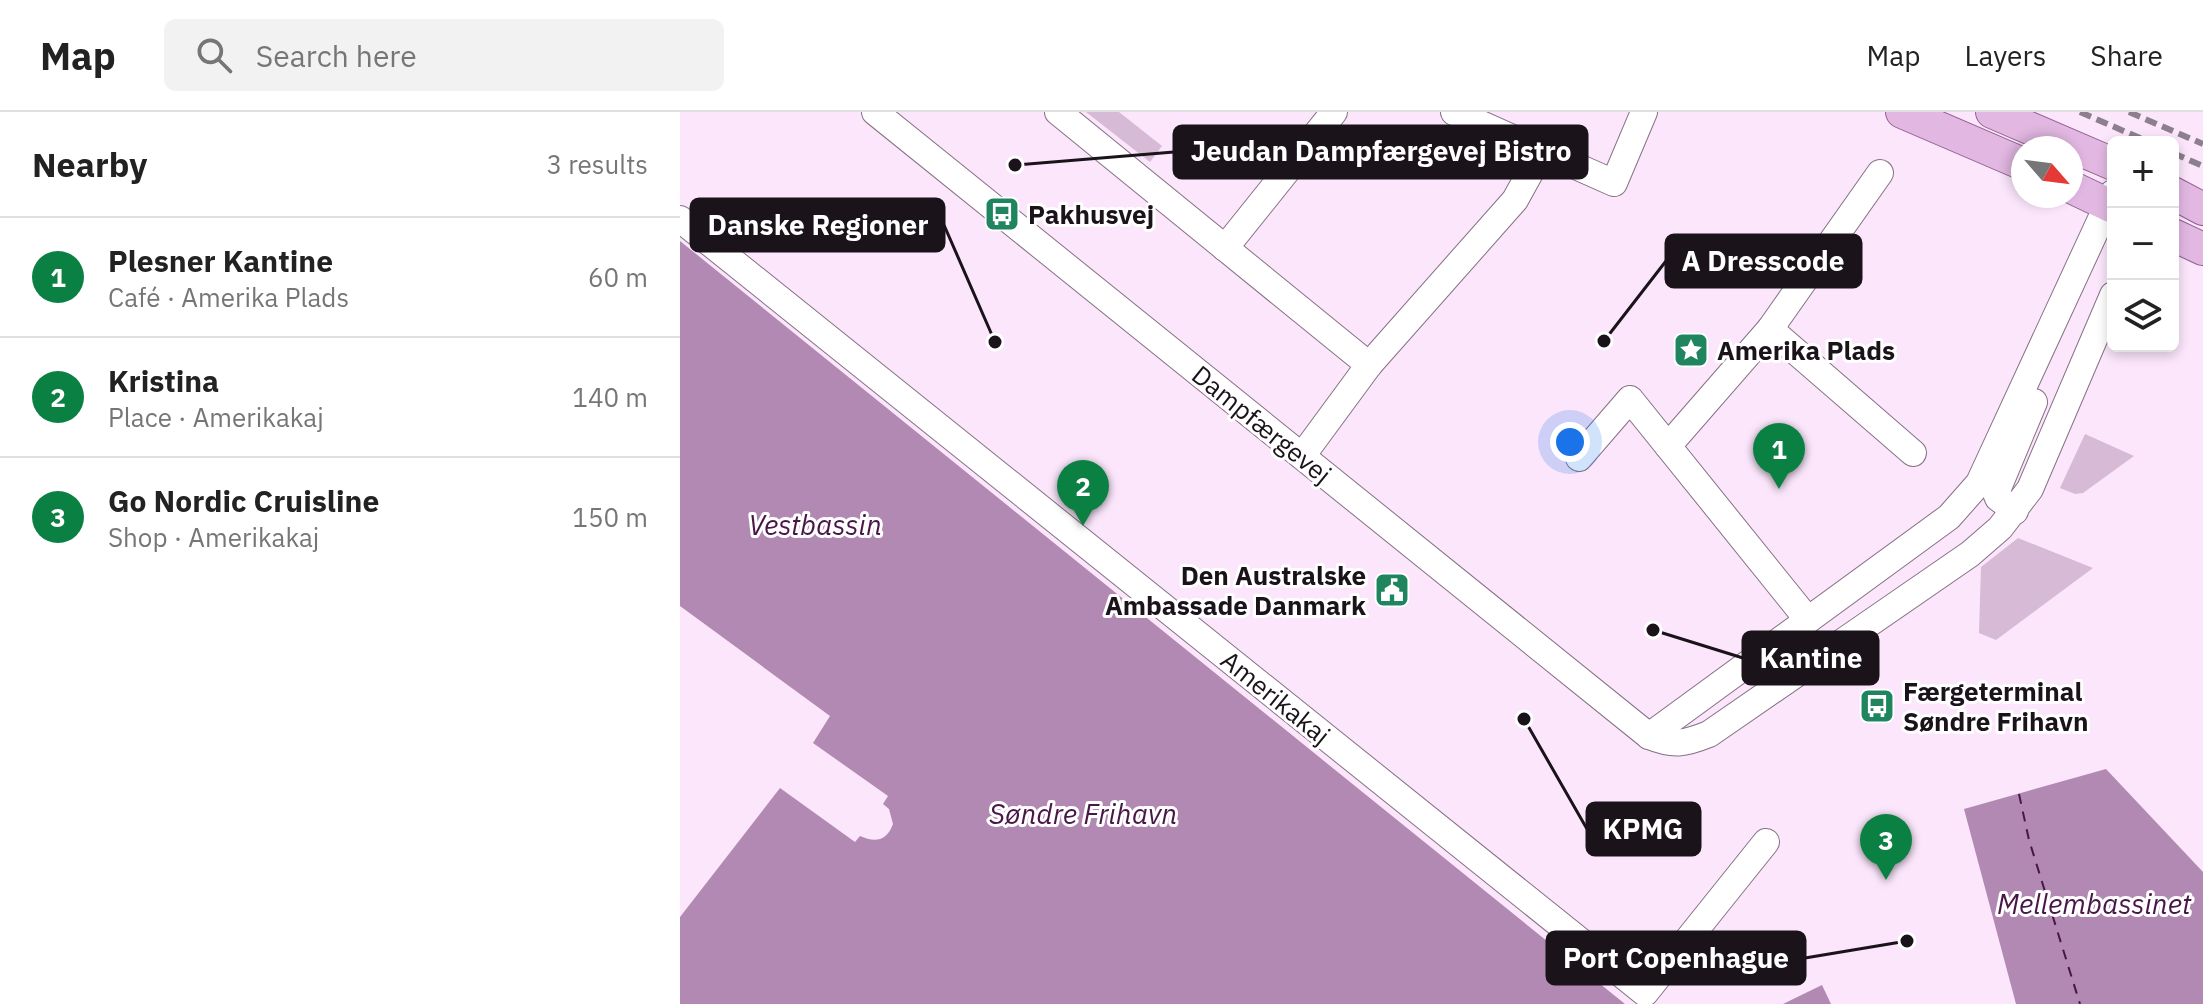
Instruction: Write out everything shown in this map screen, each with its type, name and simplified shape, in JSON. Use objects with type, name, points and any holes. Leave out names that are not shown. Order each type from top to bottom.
[{"type":"main road","points":[[1902,112],[2011,159]]},
{"type":"main road","points":[[1992,112],[2107,161]]},
{"type":"main road","points":[[2083,191],[2107,200]]},
{"type":"main road","points":[[2179,196],[2203,209]]},
{"type":"main road","points":[[2179,238],[2203,249]]},
{"type":"street","name":"Dampfærgevej","points":[[876,112],[1658,740]]},
{"type":"street","points":[[1058,112],[1369,365]]},
{"type":"street","points":[[1225,248],[1334,112]]},
{"type":"street","points":[[1454,112],[1614,183],[1644,112]]},
{"type":"street","points":[[1302,456],[1369,365],[1515,200],[1542,151]]},
{"type":"street","points":[[1668,446],[1770,329],[1880,173]]},
{"type":"street","points":[[1658,740],[1808,620],[1949,517],[1979,483],[1996,470],[2046,370],[2049,332],[2108,208]]},
{"type":"street","name":"Amerikakaj","points":[[680,219],[1645,993],[1766,842]]},
{"type":"street","points":[[1658,740],[1690,742],[1709,734],[1970,554],[2022,500],[2107,309]]},
{"type":"street","points":[[1770,329],[1913,453]]},
{"type":"street","points":[[1579,458],[1630,399],[1808,620]]},
{"type":"street","points":[[1996,470],[2022,500]]},
{"type":"shaded area","points":[[1086,112],[1119,112],[1162,146],[1150,162]]},
{"type":"shaded area","points":[[2085,434],[2134,456],[2083,493],[2075,494],[2060,488]]},
{"type":"shaded area","points":[[2018,538],[2093,568],[1996,640],[1979,633],[1981,567]]},
{"type":"water","name":"Søndre Frihavn","points":[[680,241],[1625,1004],[680,1004],[680,917],[780,788],[855,842],[860,836],[875,840],[884,837],[893,824],[889,809],[883,804],[888,796],[813,743],[830,716],[680,606]]},
{"type":"water","name":"Mellembassinet","points":[[2106,769],[2203,872],[2203,1004],[2016,1004],[1964,809]]},
{"type":"water","points":[[1822,985],[1831,1004],[1783,1004]]},
{"type":"ferry route","points":[[2019,794],[2029,840],[2080,1004]]},
{"type":"railway","points":[[2080,112],[2135,136]]},
{"type":"railway","points":[[2129,112],[2203,144]]},
{"type":"railway","points":[[2179,156],[2203,166]]},
{"type":"place","name":"Jeudan Dampfærgevej Bistro","points":[[1015,165]]},
{"type":"place","name":"Pakhusvej","points":[[1002,214]]},
{"type":"place","name":"A Dresscode","points":[[1604,341]]},
{"type":"place","name":"Danske Regioner","points":[[995,342]]},
{"type":"place","name":"Amerika Plads","points":[[1691,350]]},
{"type":"place","name":"Plesner Kantine","points":[[1779,489]]},
{"type":"place","name":"Kristina","points":[[1083,526]]},
{"type":"place","name":"Den Australske Ambassade Danmark","points":[[1392,590]]},
{"type":"place","name":"Kantine","points":[[1653,630]]},
{"type":"place","name":"Færgeterminal Søndre Frihavn","points":[[1877,706]]},
{"type":"place","name":"KPMG","points":[[1524,719]]},
{"type":"place","name":"Go Nordic Cruisline","points":[[1886,880]]},
{"type":"place","name":"Port Copenhague","points":[[1907,941]]},
{"type":"water label","name":"Vestbassin","points":[[815,524]]}]
